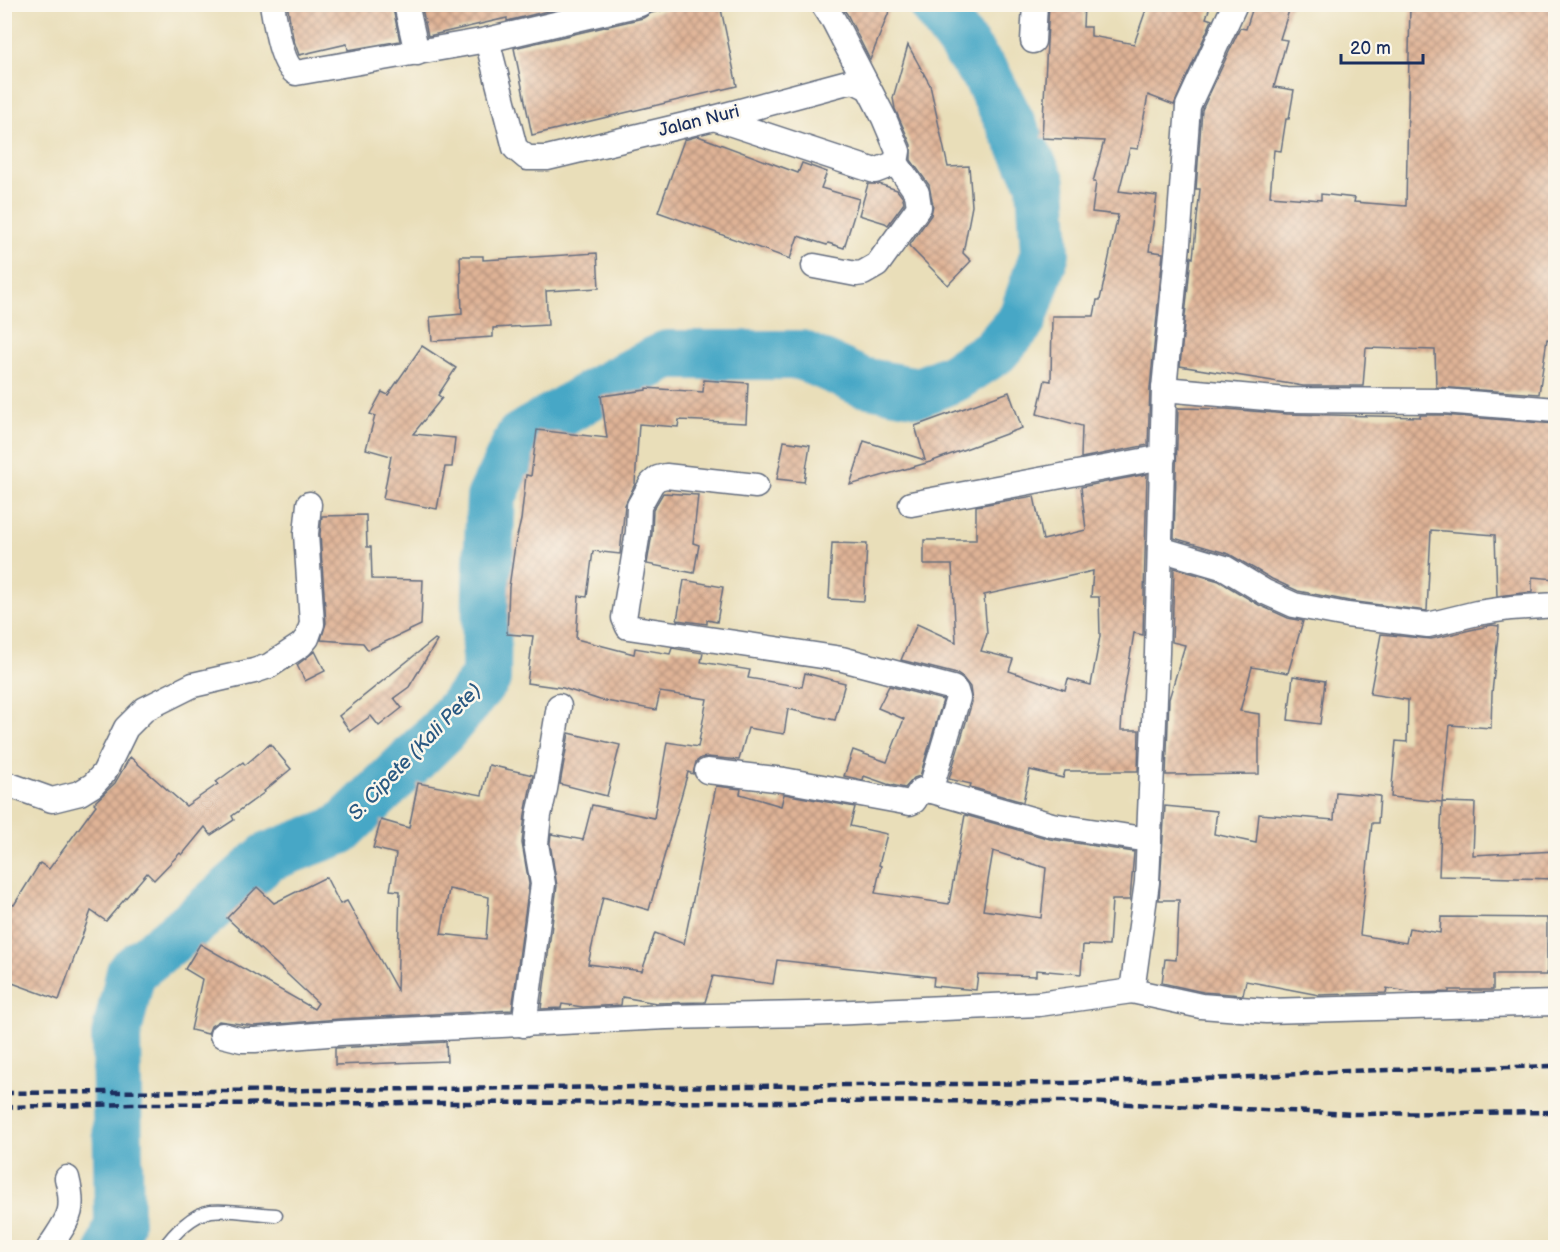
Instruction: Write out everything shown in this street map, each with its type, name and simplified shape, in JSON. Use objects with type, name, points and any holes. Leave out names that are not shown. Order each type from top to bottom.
[{"type":"street","points":[[272,4],[278,36],[289,68],[296,73],[488,40],[640,4]]},
{"type":"street","points":[[406,4],[417,53]]},
{"type":"street","points":[[814,266],[856,274],[863,273],[877,265],[919,207],[917,193],[896,163],[898,151],[834,21],[823,4]]},
{"type":"street","points":[[1033,41],[1035,4]]},
{"type":"street","points":[[1132,991],[1147,882],[1164,390],[1188,106],[1235,4]]},
{"type":"street","name":"Jalan Nuri","points":[[488,40],[515,148],[527,158],[547,158],[714,118],[844,83],[854,81],[868,88]]},
{"type":"street","points":[[714,118],[875,171],[896,163]]},
{"type":"street","points":[[1164,390],[1287,400],[1444,401],[1556,410]]},
{"type":"street","points":[[911,504],[1163,457]]},
{"type":"street","points":[[756,486],[666,476],[652,483],[639,506],[638,532],[624,618],[626,625],[842,659],[952,688],[956,691],[958,698],[930,791]]},
{"type":"street","points":[[4,783],[52,800],[80,793],[93,785],[104,773],[126,728],[145,709],[193,685],[254,672],[269,666],[301,645],[308,638],[312,624],[306,534],[309,504]]},
{"type":"street","points":[[1160,549],[1225,568],[1265,592],[1294,605],[1347,615],[1428,625],[1477,613],[1556,605]]},
{"type":"street","points":[[524,1025],[543,884],[536,844],[559,706]]},
{"type":"street","points":[[707,771],[784,780],[908,803],[913,802],[923,789],[1052,825],[1149,840]]},
{"type":"street","points":[[222,1035],[242,1040],[255,1040],[340,1033],[666,1017],[807,1014],[1039,1004],[1132,991],[1201,1006],[1266,1011],[1556,1004]]},
{"type":"street","points":[[49,1248],[67,1221],[72,1208],[72,1196],[67,1178]]},
{"type":"lane","points":[[164,1248],[171,1238],[199,1215],[212,1211],[276,1215]]},
{"type":"building","points":[[287,4],[392,4],[400,41],[348,50],[347,44],[299,55],[293,38]]},
{"type":"building","points":[[421,4],[576,4],[507,21],[507,18],[428,36]]},
{"type":"building","points":[[687,4],[720,4],[737,86],[532,135],[514,48],[643,18],[651,13]]},
{"type":"building","points":[[840,4],[892,4],[870,60],[847,14]]},
{"type":"building","points":[[1049,4],[1084,4],[1083,27],[1091,27],[1091,36],[1134,44],[1148,4],[1211,4],[1206,18],[1212,20],[1174,105],[1148,95],[1138,149],[1130,148],[1119,191],[1157,196],[1149,251],[1163,253],[1150,388],[1148,445],[1081,458],[1082,426],[1037,414],[1045,380],[1051,381],[1052,316],[1094,316],[1097,300],[1100,300],[1118,215],[1092,212],[1096,182],[1093,182],[1104,141],[1042,138]]},
{"type":"building","points":[[1254,4],[1291,4],[1280,39],[1287,40],[1274,87],[1294,90],[1281,151],[1274,150],[1270,196],[1321,200],[1321,194],[1355,198],[1354,202],[1406,206],[1410,4],[1556,4],[1556,340],[1547,339],[1539,394],[1436,387],[1435,350],[1366,348],[1363,386],[1303,386],[1180,366],[1200,189],[1196,189],[1202,110],[1240,28],[1246,29]]},
{"type":"building","points":[[908,45],[930,85],[948,167],[969,166],[972,206],[963,253],[971,261],[948,285],[909,246],[931,215],[933,205],[929,185],[911,160],[911,145],[895,109],[893,98]]},
{"type":"building","points":[[698,136],[798,173],[802,163],[827,172],[821,188],[859,199],[844,248],[798,236],[790,259],[658,212],[684,140]]},
{"type":"building","points":[[868,184],[879,184],[897,190],[903,198],[904,203],[888,225],[859,215]]},
{"type":"building","points":[[597,253],[599,288],[546,291],[548,325],[493,328],[493,337],[432,341],[430,317],[462,314],[460,256],[483,256],[483,260]]},
{"type":"building","points":[[422,346],[456,368],[438,395],[442,398],[413,434],[455,438],[452,467],[445,467],[437,509],[383,499],[391,456],[366,449],[375,416],[370,414],[382,392],[388,395]]},
{"type":"building","points":[[704,380],[748,383],[746,423],[679,420],[678,427],[639,424],[635,484],[625,505],[620,554],[593,551],[587,597],[579,596],[576,639],[634,654],[635,648],[670,654],[672,648],[703,653],[701,662],[750,670],[748,678],[802,687],[805,673],[845,683],[835,720],[788,709],[784,734],[748,728],[739,760],[708,757],[696,762],[693,774],[688,772],[649,910],[603,897],[588,964],[642,971],[655,933],[684,944],[716,786],[741,789],[740,794],[781,806],[784,794],[855,807],[850,826],[887,834],[875,893],[949,904],[965,815],[1050,839],[1134,852],[1130,900],[1112,900],[1109,946],[1083,945],[1081,974],[1036,970],[1036,976],[978,974],[976,990],[933,986],[934,977],[777,960],[773,984],[713,976],[705,1002],[656,1003],[622,997],[621,1005],[583,1007],[562,1004],[561,1008],[541,1009],[557,886],[550,843],[551,834],[583,840],[592,805],[654,818],[667,742],[698,747],[707,699],[660,692],[656,710],[600,700],[563,688],[527,683],[533,636],[507,634],[509,587],[515,545],[521,520],[526,475],[531,476],[537,430],[607,438],[601,396],[646,390],[646,388],[703,392]],"holes":[[[993,851],[1046,868],[1041,918],[983,910]]]},
{"type":"building","points":[[1009,392],[1022,428],[930,462],[850,485],[864,441],[925,460],[915,426]]},
{"type":"building","points":[[1178,408],[1287,414],[1420,417],[1420,415],[1443,415],[1556,424],[1556,579],[1532,577],[1532,592],[1497,596],[1495,535],[1431,530],[1427,611],[1349,601],[1298,591],[1229,554],[1174,538]]},
{"type":"building","points":[[784,441],[810,445],[804,482],[777,479]]},
{"type":"building","points":[[1147,474],[1143,635],[1134,633],[1123,699],[1121,730],[1139,730],[1138,771],[1065,771],[1063,778],[1030,770],[1023,802],[949,779],[972,702],[970,687],[957,674],[901,660],[917,624],[956,642],[952,565],[924,565],[924,540],[976,540],[976,506],[1034,496],[1043,540],[1086,530],[1081,487]],"holes":[[[1093,571],[1091,597],[1099,597],[1100,636],[1091,685],[1068,679],[1065,690],[1009,671],[1013,659],[981,651],[987,634],[984,595]]]},
{"type":"building","points":[[663,493],[698,495],[693,543],[699,545],[694,573],[647,564],[653,510]]},
{"type":"building","points":[[366,515],[367,547],[371,547],[372,579],[423,580],[421,625],[368,650],[363,643],[321,640],[326,623],[320,534],[322,516]]},
{"type":"building","points":[[832,543],[867,544],[864,601],[829,599]]},
{"type":"building","points":[[1174,568],[1219,581],[1259,605],[1288,618],[1303,621],[1288,673],[1252,667],[1240,711],[1259,714],[1259,774],[1166,775],[1169,699],[1185,645],[1172,642]]},
{"type":"building","points":[[684,580],[723,587],[717,622],[707,620],[707,624],[677,620]]},
{"type":"building","points":[[1492,625],[1499,626],[1491,728],[1450,725],[1442,802],[1391,797],[1396,741],[1407,742],[1408,700],[1370,694],[1381,634],[1431,639]]},
{"type":"building","points":[[435,639],[437,641],[409,687],[394,698],[402,708],[379,726],[371,716],[350,731],[339,716]]},
{"type":"building","points":[[315,651],[325,671],[305,681],[297,665]]},
{"type":"building","points":[[1293,676],[1325,681],[1320,724],[1288,720]]},
{"type":"building","points":[[889,686],[943,700],[920,776],[914,778],[905,788],[864,776],[863,780],[844,776],[853,750],[887,762],[904,719],[878,708]]},
{"type":"building","points":[[569,733],[620,745],[607,796],[560,784]]},
{"type":"building","points":[[270,744],[291,769],[232,816],[234,820],[211,835],[205,827],[182,855],[180,853],[154,880],[147,873],[106,921],[91,911],[59,1000],[4,980],[4,902],[14,905],[40,863],[49,869],[96,805],[94,803],[115,783],[130,757],[186,806],[218,784],[216,782],[243,762],[245,765]]},
{"type":"building","points":[[489,765],[533,775],[522,843],[529,884],[512,1010],[254,1026],[219,1021],[211,1026],[208,1034],[191,1030],[202,979],[185,969],[200,944],[314,1009],[318,1003],[227,918],[257,887],[274,903],[326,877],[340,904],[347,901],[397,990],[400,891],[390,890],[396,854],[373,848],[381,820],[409,828],[418,783],[482,795]],"holes":[[[449,889],[489,897],[486,939],[441,934]]]},
{"type":"building","points":[[1336,792],[1380,796],[1378,823],[1372,823],[1360,935],[1406,943],[1409,928],[1440,933],[1441,917],[1547,918],[1547,975],[1493,975],[1493,990],[1414,993],[1387,988],[1386,993],[1319,995],[1246,981],[1243,995],[1203,992],[1162,983],[1165,959],[1176,960],[1179,900],[1159,900],[1165,806],[1217,811],[1214,834],[1256,843],[1259,814],[1334,820]]},
{"type":"building","points":[[1442,802],[1475,803],[1473,855],[1556,851],[1556,879],[1439,876]]},
{"type":"building","points":[[446,1042],[447,1061],[335,1065],[335,1048]]},
{"type":"waterway","name":"S. Cipete (Kali Pete)","points":[[111,1248],[119,1224],[116,1036],[131,972],[201,916],[268,857],[340,830],[442,731],[486,678],[491,498],[520,437],[598,391],[667,355],[801,355],[862,382],[919,392],[955,377],[995,351],[1022,320],[1045,253],[1041,183],[987,77],[933,4]]},
{"type":"railway","points":[[4,1093],[1065,1083],[1234,1078],[1346,1071],[1556,1066]]},
{"type":"railway","points":[[4,1107],[132,1104],[1062,1101],[1355,1114],[1556,1112]]}]
